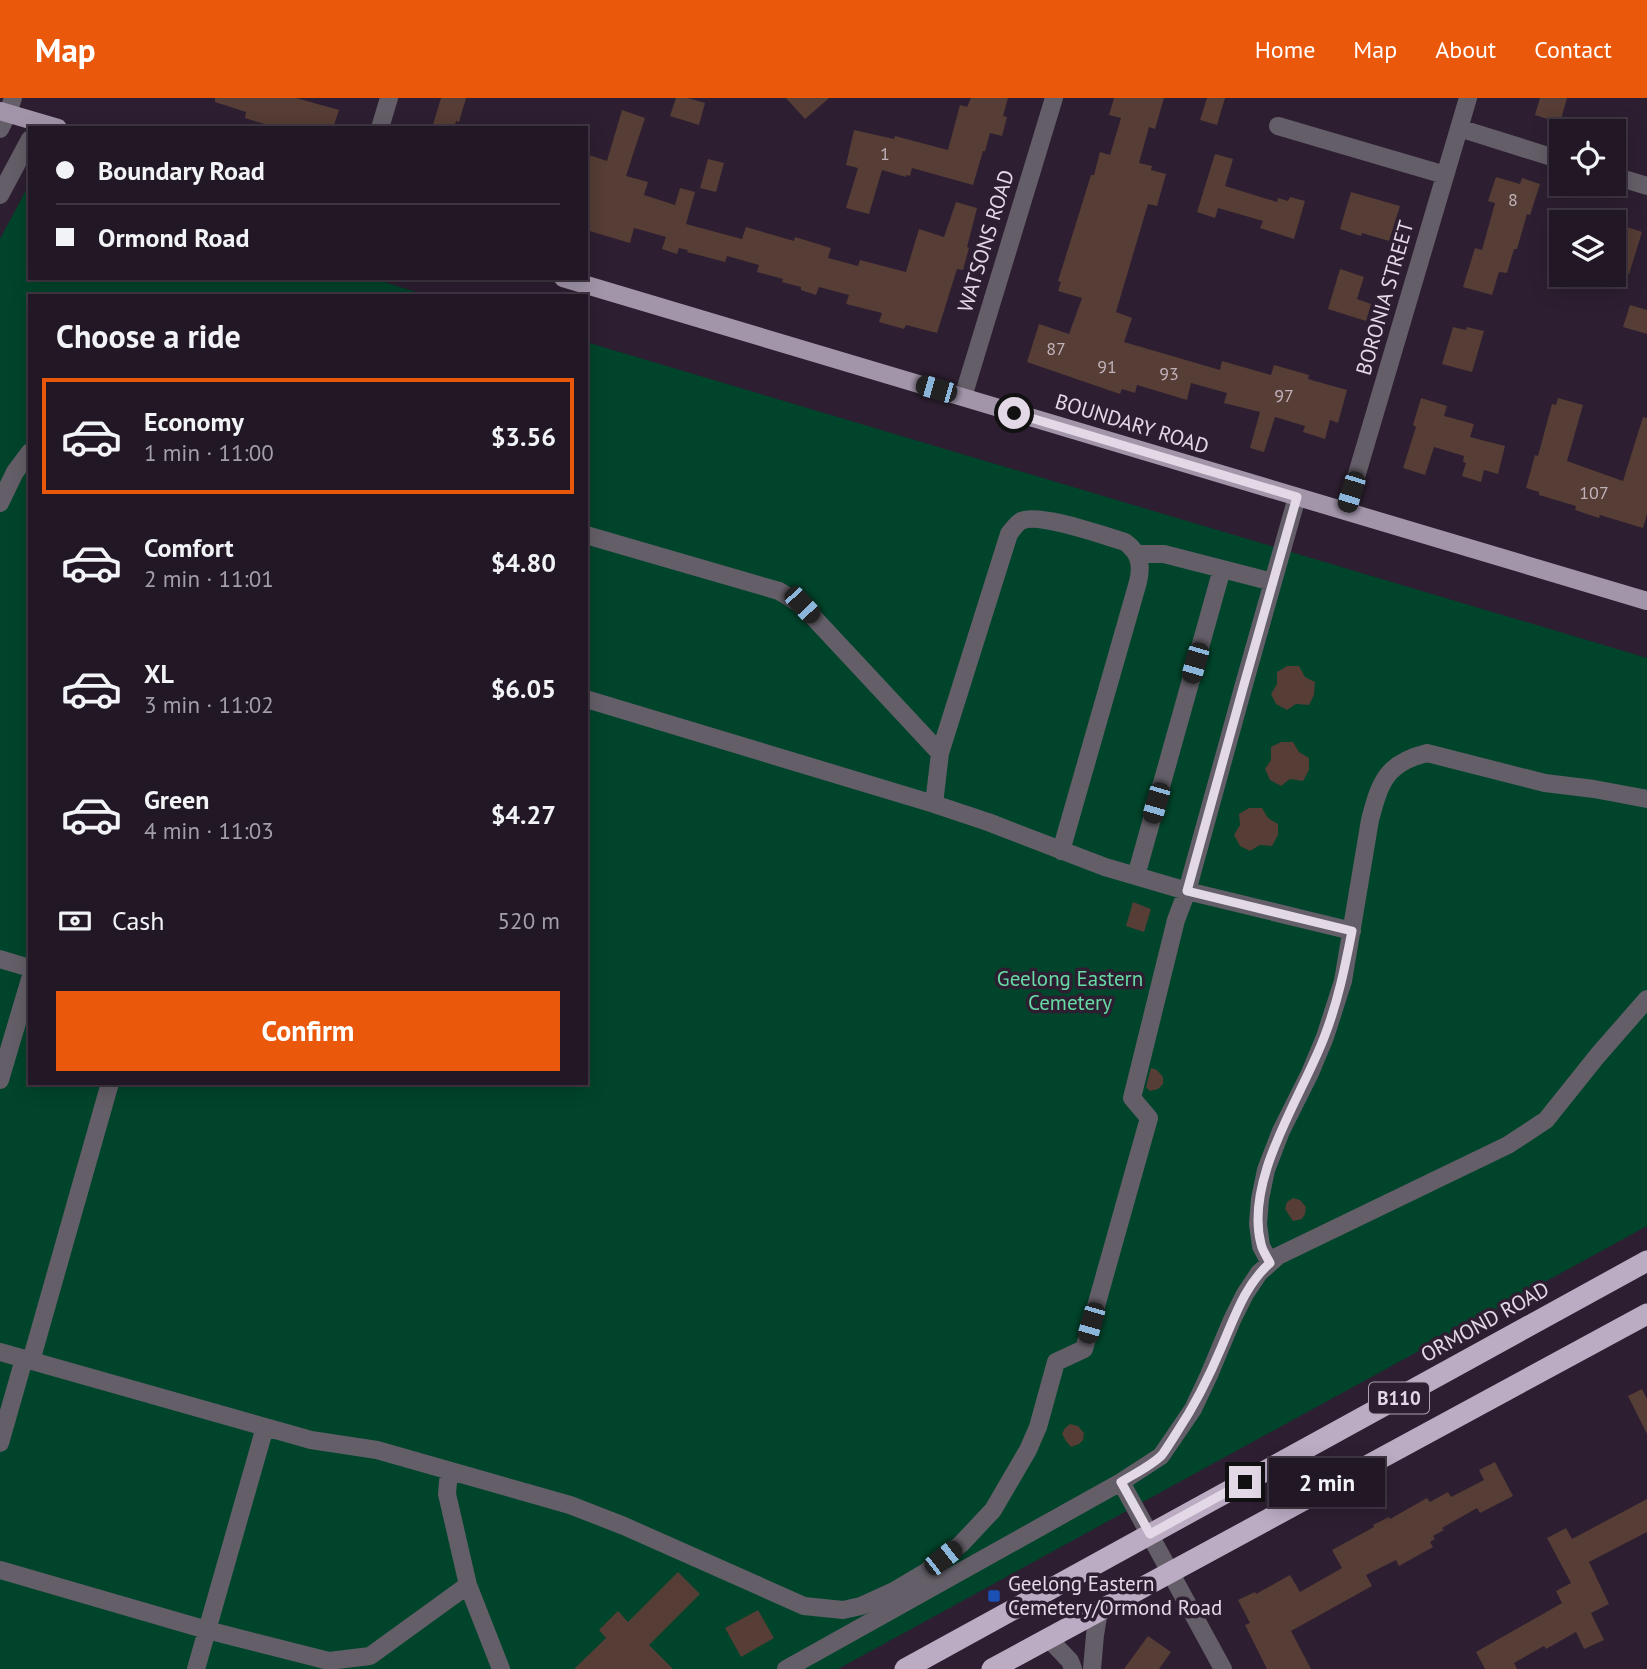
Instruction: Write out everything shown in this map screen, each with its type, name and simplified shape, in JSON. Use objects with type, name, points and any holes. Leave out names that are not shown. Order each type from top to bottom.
[{"type":"highway","name":"ORMOND ROAD","points":[[905,1669],[1647,1261]]},
{"type":"highway","name":"B110","points":[[992,1669],[1647,1314]]},
{"type":"main road","points":[[5,113],[37,125]]},
{"type":"main road","name":"BOUNDARY ROAD","points":[[570,280],[1647,601]]},
{"type":"street","points":[[381,126],[389,98]]},
{"type":"street","name":"WATSONS ROAD","points":[[963,397],[1054,98]]},
{"type":"street","name":"BORONIA STREET","points":[[1346,511],[1468,98]]},
{"type":"street","points":[[1278,126],[1445,175]]},
{"type":"street","points":[[1459,128],[1549,156]]},
{"type":"street","points":[[0,195],[28,143]]},
{"type":"street","points":[[1626,180],[1647,186]]},
{"type":"street","points":[[0,503],[15,472],[28,455]]},
{"type":"street","points":[[0,1352],[311,1440],[377,1450],[570,1505],[804,1606],[843,1610],[861,1606],[926,1572],[961,1544],[993,1510],[1028,1450],[1038,1427],[1056,1362],[1084,1349],[1149,1118],[1132,1098],[1177,920],[1297,497]]},
{"type":"street","points":[[933,804],[940,753],[1009,534],[1020,521],[1034,518],[1125,542],[1135,549],[1140,562],[1138,582],[1061,851]]},
{"type":"street","points":[[588,536],[779,591],[802,605],[940,753]]},
{"type":"street","points":[[1137,554],[1164,554],[1273,582]]},
{"type":"street","points":[[1136,876],[1222,569]]},
{"type":"street","points":[[588,700],[933,804],[1105,867],[1187,891],[1352,931]]},
{"type":"street","points":[[1270,1263],[1261,1246],[1258,1224],[1266,1170],[1281,1131],[1325,1037],[1343,981],[1368,831],[1376,797],[1384,779],[1408,758],[1427,753],[1545,783],[1647,799]]},
{"type":"street","points":[[0,960],[28,967]]},
{"type":"street","points":[[0,1080],[28,986]]},
{"type":"street","points":[[786,1669],[1121,1482],[1161,1456],[1193,1409],[1232,1320],[1259,1273],[1278,1256],[1508,1145],[1546,1120],[1647,999]]},
{"type":"street","points":[[0,1443],[28,1360],[109,1085]]},
{"type":"street","points":[[196,1669],[265,1427]]},
{"type":"street","points":[[449,1471],[447,1493],[468,1585],[501,1669]]},
{"type":"street","points":[[1121,1482],[1223,1669]]},
{"type":"street","points":[[0,1570],[207,1630],[329,1661],[368,1663],[468,1585]]},
{"type":"street","points":[[1092,1669],[1099,1610]]},
{"type":"street","points":[[1048,1638],[1070,1661],[1073,1669]]},
{"type":"green space","name":"Geelong Eastern Cemetery","points":[[28,187],[28,280],[377,280],[423,294],[28,294],[28,1085],[588,1085],[588,343],[1647,658],[1647,1226],[838,1669],[0,1669],[0,239]]},
{"type":"building","points":[[215,98],[296,98],[339,110],[334,126],[271,126],[245,118],[246,112],[215,102]]},
{"type":"building","points":[[441,98],[466,98],[459,122],[456,121],[455,126],[433,126]]},
{"type":"building","points":[[676,98],[705,103],[699,125],[670,116]]},
{"type":"building","points":[[786,98],[829,98],[805,119]]},
{"type":"building","points":[[971,98],[1008,98],[1003,116],[1007,117],[1002,136],[990,133],[973,185],[912,168],[910,176],[906,177],[882,170],[869,214],[846,208],[858,168],[846,165],[854,130],[894,139],[895,136],[948,150],[960,105],[967,107]]},
{"type":"building","points":[[1114,98],[1164,98],[1155,129],[1149,127],[1139,163],[1152,166],[1151,170],[1166,174],[1157,206],[1148,204],[1116,312],[1132,318],[1124,342],[1220,370],[1222,361],[1271,375],[1274,365],[1309,375],[1308,379],[1347,390],[1338,423],[1330,420],[1325,439],[1303,432],[1305,426],[1275,417],[1264,452],[1250,448],[1260,412],[1224,403],[1227,393],[1191,383],[1187,400],[1137,385],[1135,393],[1122,389],[1120,394],[1027,362],[1039,324],[1069,334],[1082,298],[1058,291],[1061,282],[1058,281],[1100,152],[1110,155],[1121,118],[1109,115]]},
{"type":"building","points":[[1207,98],[1225,98],[1217,125],[1200,120]]},
{"type":"building","points":[[1540,98],[1567,98],[1561,119],[1549,119],[1535,115]]},
{"type":"building","points":[[622,110],[645,118],[626,176],[648,182],[644,195],[675,205],[680,188],[695,192],[686,224],[742,239],[746,227],[794,241],[795,237],[831,248],[828,258],[858,266],[860,260],[906,272],[919,229],[944,237],[956,202],[977,208],[963,270],[957,269],[937,333],[906,325],[904,329],[879,322],[882,313],[846,304],[849,295],[819,287],[816,295],[801,290],[801,287],[782,282],[783,279],[757,272],[759,265],[727,256],[725,262],[679,248],[677,254],[662,249],[666,237],[634,228],[630,243],[588,231],[588,155],[607,161]]},
{"type":"building","points":[[1215,154],[1233,159],[1225,186],[1277,202],[1278,198],[1288,201],[1290,197],[1305,201],[1294,239],[1260,228],[1263,221],[1218,208],[1215,218],[1197,212]]},
{"type":"building","points":[[708,159],[724,163],[716,192],[700,188]]},
{"type":"building","points":[[1496,177],[1520,184],[1522,178],[1540,184],[1507,273],[1499,272],[1492,295],[1463,287],[1475,248],[1482,250],[1495,203],[1488,201]]},
{"type":"building","points":[[1351,192],[1400,206],[1389,241],[1340,229]]},
{"type":"building","points":[[1626,227],[1642,232],[1629,274],[1626,273]]},
{"type":"building","points":[[1340,269],[1364,277],[1357,299],[1371,304],[1366,321],[1328,309]]},
{"type":"building","points":[[1630,305],[1647,310],[1647,334],[1623,327]]},
{"type":"building","points":[[1453,327],[1484,331],[1472,372],[1442,364]]},
{"type":"building","points":[[1421,398],[1447,406],[1444,416],[1474,424],[1470,437],[1505,446],[1498,474],[1484,470],[1481,482],[1462,476],[1466,463],[1463,462],[1464,456],[1434,447],[1425,475],[1403,468],[1416,427],[1413,425]]},
{"type":"building","points":[[1558,398],[1583,405],[1567,461],[1623,481],[1643,417],[1647,418],[1647,514],[1643,528],[1575,510],[1576,506],[1539,495],[1539,492],[1526,488],[1552,404],[1556,405]]},
{"type":"building","points":[[1287,666],[1299,666],[1305,677],[1315,682],[1314,695],[1309,705],[1296,704],[1287,710],[1276,704],[1271,694],[1277,684],[1277,672]]},
{"type":"building","points":[[1281,742],[1293,742],[1299,752],[1309,758],[1309,770],[1303,781],[1290,779],[1281,786],[1270,780],[1265,769],[1271,760],[1271,747]]},
{"type":"building","points":[[1249,808],[1262,808],[1268,818],[1278,824],[1278,835],[1272,846],[1260,845],[1250,851],[1240,846],[1234,835],[1240,825],[1239,814]]},
{"type":"building","points":[[1133,902],[1151,909],[1144,932],[1126,926]]},
{"type":"building","points":[[1151,1068],[1163,1077],[1163,1084],[1150,1091],[1146,1087]]},
{"type":"building","points":[[1293,1198],[1300,1200],[1306,1207],[1302,1219],[1293,1221],[1285,1209],[1287,1202]]},
{"type":"building","points":[[1642,1389],[1647,1399],[1647,1434],[1628,1396]]},
{"type":"building","points":[[1070,1424],[1078,1426],[1084,1433],[1083,1440],[1071,1447],[1062,1434]]},
{"type":"building","points":[[1495,1462],[1513,1496],[1480,1513],[1477,1508],[1442,1528],[1444,1530],[1433,1536],[1435,1539],[1430,1542],[1433,1547],[1399,1566],[1396,1560],[1366,1575],[1372,1586],[1291,1631],[1311,1669],[1267,1669],[1245,1625],[1250,1623],[1238,1600],[1255,1592],[1256,1594],[1290,1575],[1300,1592],[1342,1568],[1332,1550],[1374,1527],[1373,1525],[1389,1517],[1390,1519],[1427,1498],[1430,1502],[1448,1492],[1451,1497],[1484,1480],[1479,1470]]},
{"type":"building","points":[[1647,1499],[1647,1532],[1589,1562],[1609,1604],[1591,1613],[1604,1640],[1584,1649],[1576,1632],[1514,1663],[1517,1669],[1485,1669],[1476,1652],[1562,1603],[1556,1591],[1571,1583],[1547,1538],[1566,1528],[1572,1539]]},
{"type":"building","points":[[678,1572],[700,1594],[649,1645],[673,1669],[574,1669],[606,1638],[599,1630],[618,1611],[628,1622]]},
{"type":"building","points":[[758,1610],[774,1638],[741,1657],[725,1628]]},
{"type":"building","points":[[1148,1636],[1171,1652],[1159,1669],[1124,1669]]},
{"type":"place","name":"Geelong Eastern Cemetery/Ormond Road","points":[[994,1596]]},
{"type":"route","points":[[1014,413],[1297,497],[1187,891],[1352,931],[1343,981],[1325,1037],[1281,1131],[1266,1170],[1258,1224],[1261,1246],[1270,1263],[1259,1273],[1245,1294],[1193,1409],[1161,1456],[1121,1482],[1150,1534],[1245,1482]]}]
